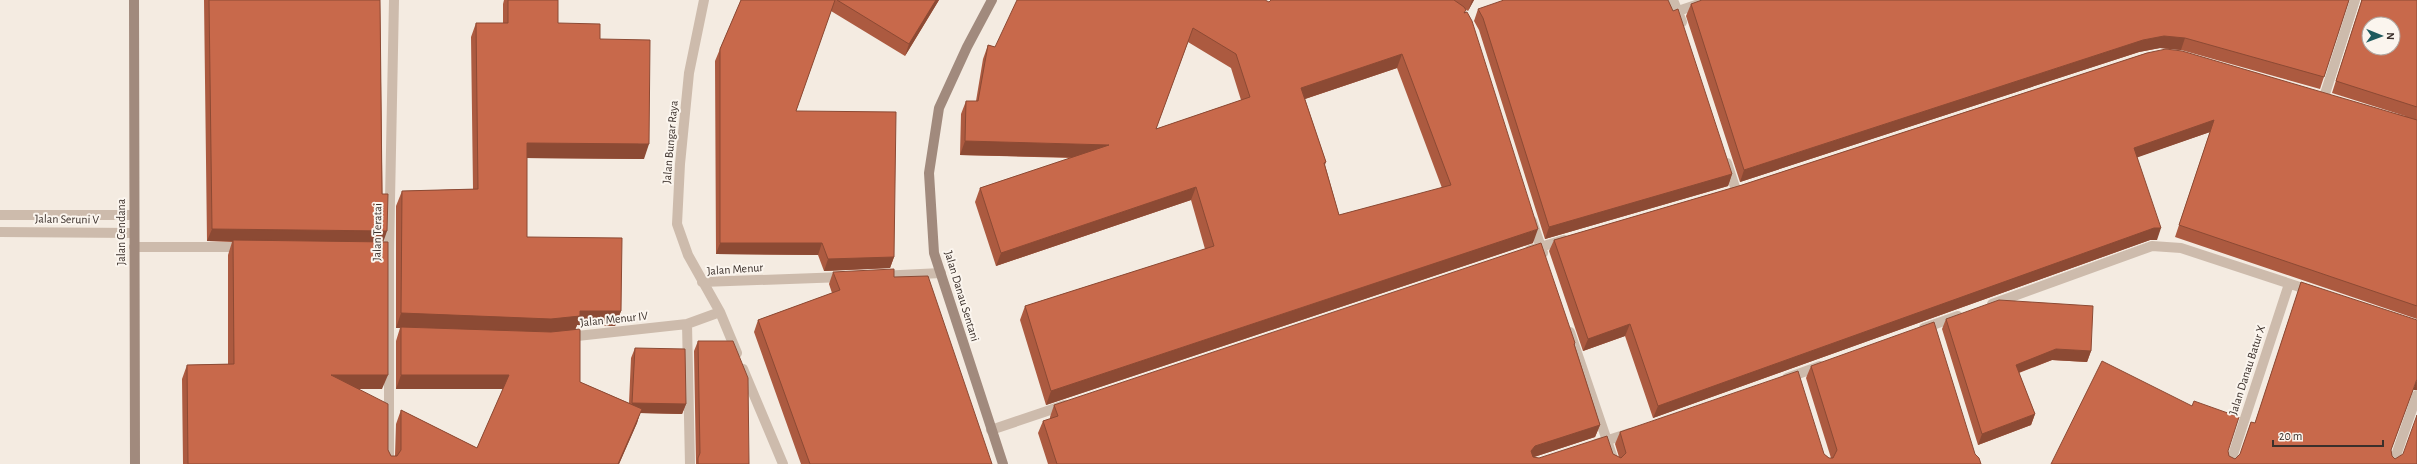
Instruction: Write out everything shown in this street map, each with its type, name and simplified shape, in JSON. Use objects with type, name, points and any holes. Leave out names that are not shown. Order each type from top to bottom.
[{"type":"street","name":"Jalan Cendana","points":[[134,0],[135,464]]},
{"type":"street","name":"Jalan Teratai","points":[[389,464],[394,335],[385,250],[394,0]]},
{"type":"street","name":"Jalan Bungar Raya","points":[[702,282],[688,255],[677,224],[680,164],[689,73],[704,0]]},
{"type":"street","name":"Jalan Danau Sentani","points":[[992,0],[966,47],[939,108],[929,173],[934,253],[1002,464]]},
{"type":"street","points":[[1673,0],[1685,33]]},
{"type":"street","points":[[1678,11],[1711,0]]},
{"type":"street","points":[[2324,97],[2355,0]]},
{"type":"street","points":[[1724,153],[1736,190]]},
{"type":"street","points":[[1529,210],[1546,262]]},
{"type":"street","name":"Jalan Seruni V","points":[[0,215],[134,216]]},
{"type":"street","name":"Jalan Seruni V","points":[[0,232],[134,233]]},
{"type":"street","points":[[1518,254],[1571,238]]},
{"type":"street","points":[[1985,306],[2152,246],[2182,248],[2319,294]]},
{"type":"street","points":[[134,247],[257,248]]},
{"type":"street","points":[[868,276],[941,273]]},
{"type":"street","name":"Jalan Menur","points":[[783,464],[720,312],[702,282],[852,277]]},
{"type":"street","name":"Jalan Danau Batur X","points":[[2230,464],[2289,284]]},
{"type":"street","name":"Jalan Menur IV","points":[[554,339],[687,324],[720,312]]},
{"type":"street","points":[[1912,333],[1935,329],[1970,312]]},
{"type":"street","points":[[1566,321],[1615,464]]},
{"type":"street","points":[[687,324],[690,464]]},
{"type":"street","points":[[1776,382],[1799,378],[1833,361]]},
{"type":"street","points":[[2393,464],[2417,395]]},
{"type":"street","points":[[991,430],[1074,402]]},
{"type":"street","points":[[1585,448],[1637,430]]},
{"type":"building","points":[[209,0],[380,0],[382,194],[388,194],[387,231],[212,229]]},
{"type":"building","points":[[508,0],[558,0],[558,23],[600,24],[600,39],[650,40],[649,144],[527,143],[527,237],[622,238],[621,311],[580,311],[580,316],[551,319],[401,313],[402,191],[478,189],[476,23],[508,23]]},
{"type":"building","points":[[741,0],[835,0],[796,111],[896,112],[894,257],[828,259],[822,243],[720,243],[720,49]]},
{"type":"building","points":[[837,0],[936,0],[909,44]]},
{"type":"building","points":[[1017,0],[1265,0],[1269,2],[1271,0],[1454,0],[1464,7],[1466,10],[1464,13],[1467,12],[1472,21],[1538,229],[1051,391],[1025,306],[1214,246],[1196,187],[1001,253],[980,188],[1109,145],[965,141],[966,101],[978,101],[988,45],[995,47]],"holes":[[[1193,28],[1236,54],[1250,97],[1156,129]],[[1402,54],[1451,185],[1339,215],[1324,163],[1326,162],[1301,88]]]},
{"type":"building","points":[[1504,0],[1668,0],[1673,11],[1678,9],[1732,174],[1549,227],[1483,18],[1478,9]]},
{"type":"building","points":[[1702,0],[2349,0],[2324,77],[2185,38],[2164,36],[2143,40],[1744,170],[1691,4]]},
{"type":"building","points":[[2362,0],[2417,0],[2417,107],[2336,81]]},
{"type":"building","points":[[2166,49],[2182,51],[2417,120],[2417,306],[2179,225],[2214,120],[2134,148],[2161,228],[2154,228],[1658,406],[1630,324],[1588,339],[1554,240],[1742,185],[2147,53]]},
{"type":"building","points":[[233,240],[388,242],[388,375],[331,375],[388,404],[388,450],[391,456],[397,456],[401,450],[401,410],[477,448],[509,375],[401,375],[401,327],[551,332],[580,329],[580,382],[642,409],[618,464],[188,464],[187,365],[234,364]]},
{"type":"building","points":[[1541,243],[1575,343],[1574,344],[1600,425],[1535,446],[1531,451],[1533,457],[1539,458],[1607,436],[1613,454],[1621,458],[1626,453],[1620,432],[1798,371],[1824,454],[1829,458],[1833,458],[1837,450],[1811,366],[1934,322],[1975,454],[1979,458],[1981,464],[1057,464],[1043,421],[1058,416],[1054,405]]},
{"type":"building","points":[[894,269],[894,277],[928,276],[992,464],[810,464],[758,320],[840,290],[833,272]]},
{"type":"building","points":[[2301,282],[2417,320],[2417,379],[2391,450],[2392,456],[2395,459],[2403,454],[2417,415],[2417,464],[2051,464],[2102,361],[2192,406],[2194,401],[2239,417],[2228,451],[2229,456],[2235,459],[2240,454],[2251,422],[2255,423]]},
{"type":"building","points":[[1999,300],[2093,306],[2091,351],[2056,349],[2016,365],[2035,414],[1982,434],[1946,319]]},
{"type":"building","points":[[698,341],[733,341],[748,378],[749,464],[698,464],[700,453]]},
{"type":"building","points":[[635,348],[685,349],[686,404],[632,403]]}]
